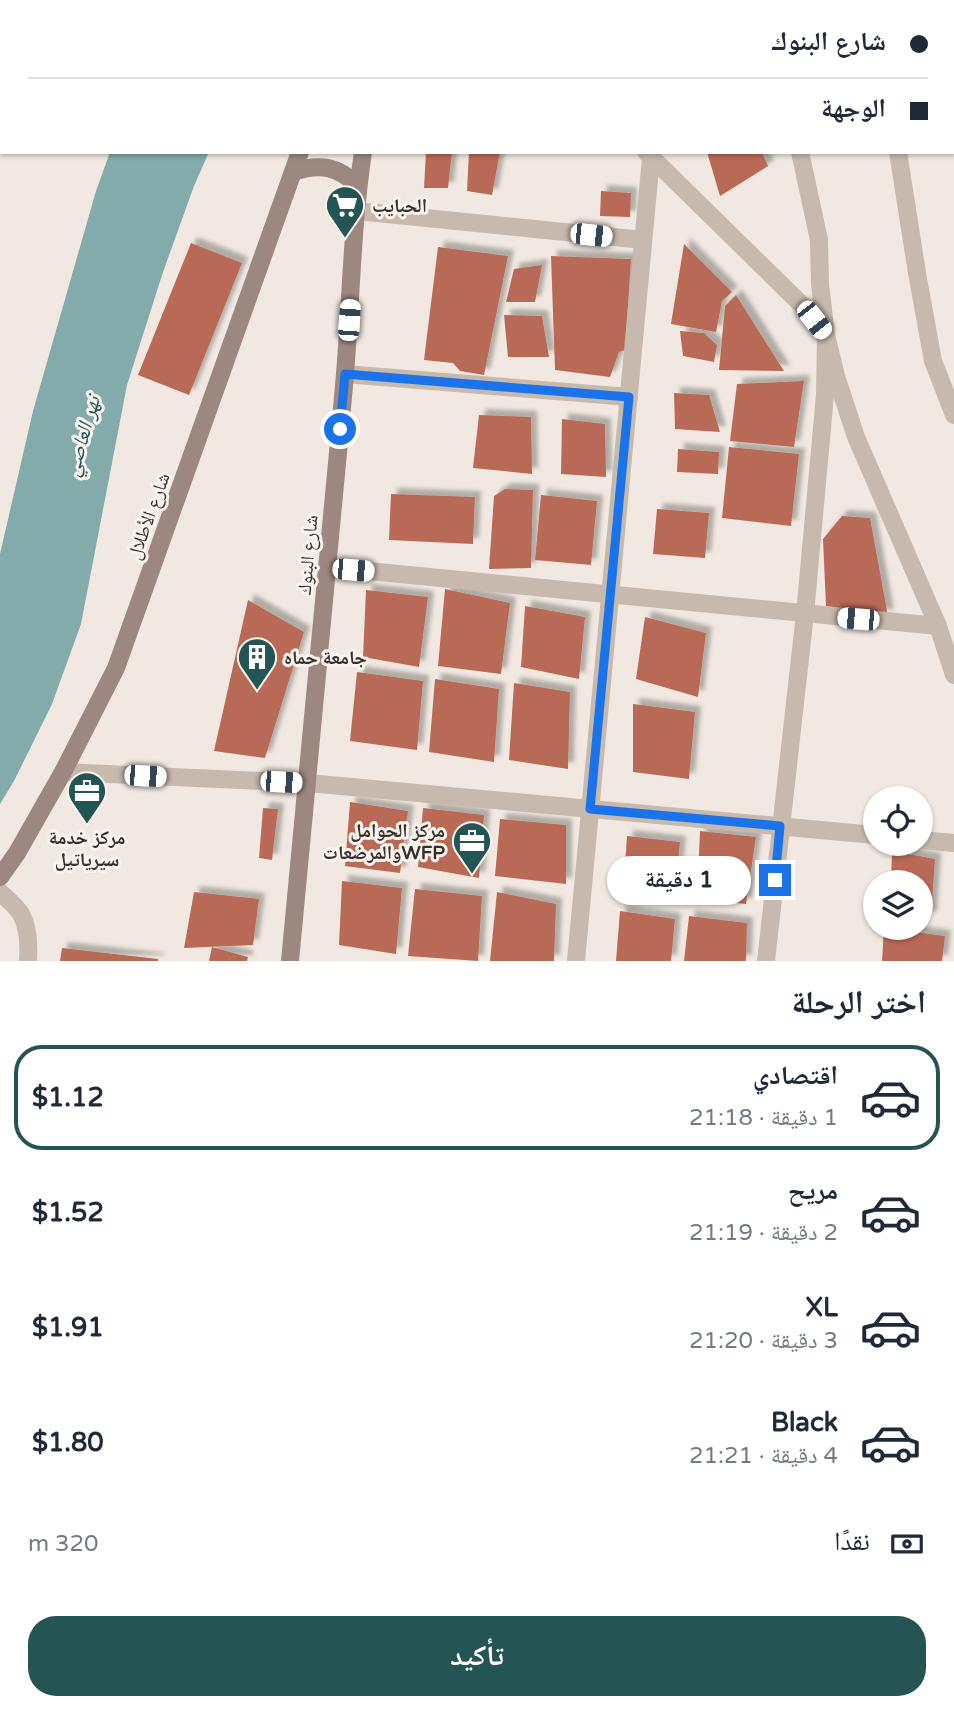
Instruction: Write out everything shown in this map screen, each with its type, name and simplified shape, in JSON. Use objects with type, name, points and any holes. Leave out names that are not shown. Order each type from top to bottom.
[{"type":"main road","name":"شارع الأطلال","points":[[0,877],[17,853],[63,772],[116,668],[299,154]]},
{"type":"main road","name":"شارع البنوك","points":[[290,961],[345,374],[358,186],[363,154]]},
{"type":"main road","points":[[293,172],[307,167],[328,168],[348,176],[358,186]]},
{"type":"street","points":[[800,154],[819,240],[820,284],[826,335],[836,376],[856,437],[938,626],[954,675]]},
{"type":"street","points":[[898,154],[933,360],[954,415]]},
{"type":"street","points":[[648,155],[803,306],[826,335],[825,395],[805,614],[766,961]]},
{"type":"street","points":[[576,961],[629,397],[648,155]]},
{"type":"street","points":[[357,211],[643,240]]},
{"type":"street","points":[[345,374],[629,397]]},
{"type":"street","points":[[327,567],[938,626]]},
{"type":"street","points":[[63,772],[308,783],[863,834]]},
{"type":"street","points":[[933,841],[954,843]]},
{"type":"street","points":[[0,892],[20,912],[26,928],[28,961]]},
{"type":"water","name":"نهر العاصي","points":[[109,154],[208,154],[163,272],[127,385],[81,624],[52,704],[0,804],[0,554],[33,411],[96,191]]},
{"type":"building","points":[[426,154],[452,154],[448,188],[424,188]]},
{"type":"building","points":[[469,154],[500,154],[492,195],[467,191]]},
{"type":"building","points":[[708,154],[763,154],[768,166],[720,196]]},
{"type":"building","points":[[601,191],[631,193],[630,217],[600,216]]},
{"type":"building","points":[[191,243],[242,263],[189,395],[138,375]]},
{"type":"building","points":[[684,244],[732,292],[722,301],[716,332],[671,324]]},
{"type":"building","points":[[438,247],[508,256],[484,375],[460,371],[453,363],[424,360]]},
{"type":"building","points":[[551,256],[631,259],[625,350],[619,352],[610,377],[555,370]]},
{"type":"building","points":[[542,265],[535,302],[506,302],[514,269]]},
{"type":"building","points":[[736,295],[784,371],[719,370],[725,306]]},
{"type":"building","points":[[504,315],[542,316],[549,357],[508,357]]},
{"type":"building","points":[[680,331],[704,333],[717,345],[714,362],[683,356]]},
{"type":"building","points":[[804,381],[794,447],[730,441],[737,384]]},
{"type":"building","points":[[674,393],[709,395],[720,432],[675,429]]},
{"type":"building","points":[[479,415],[531,417],[532,474],[473,468]]},
{"type":"building","points":[[562,419],[605,424],[606,477],[561,474]]},
{"type":"building","points":[[729,447],[799,454],[791,526],[722,518]]},
{"type":"building","points":[[678,449],[719,452],[718,474],[677,472]]},
{"type":"building","points":[[505,489],[533,490],[531,568],[489,569],[494,496]]},
{"type":"building","points":[[391,494],[475,497],[473,544],[389,540]]},
{"type":"building","points":[[541,495],[597,501],[591,565],[535,560]]},
{"type":"building","points":[[657,509],[709,513],[705,558],[653,554]]},
{"type":"building","points":[[842,516],[870,518],[888,616],[826,606],[823,539]]},
{"type":"building","points":[[445,589],[510,603],[501,674],[438,666]]},
{"type":"building","points":[[366,590],[428,597],[419,667],[363,657]]},
{"type":"building","name":"جامعة حماه","points":[[248,600],[304,632],[265,758],[214,751]]},
{"type":"building","points":[[525,606],[585,617],[579,679],[521,667]]},
{"type":"building","points":[[645,617],[706,633],[698,697],[636,679]]},
{"type":"building","points":[[357,672],[423,681],[417,750],[350,741]]},
{"type":"building","points":[[435,679],[499,689],[494,762],[429,752]]},
{"type":"building","points":[[514,683],[570,692],[568,769],[509,760]]},
{"type":"building","points":[[633,704],[695,712],[689,779],[633,772]]},
{"type":"building","points":[[350,802],[408,811],[400,873],[345,866]]},
{"type":"building","points":[[263,808],[278,809],[272,860],[259,858]]},
{"type":"building","points":[[423,808],[484,815],[479,878],[418,867]]},
{"type":"building","points":[[500,819],[566,825],[566,884],[495,876]]},
{"type":"building","points":[[700,831],[756,837],[746,904],[697,899]]},
{"type":"building","points":[[627,836],[680,842],[674,901],[623,895]]},
{"type":"building","points":[[892,856],[935,859],[933,888],[933,870],[891,870]]},
{"type":"building","points":[[342,881],[402,888],[396,954],[339,945]]},
{"type":"building","points":[[415,889],[482,896],[478,961],[408,956]]},
{"type":"building","points":[[194,892],[259,899],[253,945],[184,948]]},
{"type":"building","points":[[497,892],[556,904],[554,961],[490,961]]},
{"type":"building","points":[[620,911],[675,919],[671,961],[616,961]]},
{"type":"building","points":[[689,916],[747,923],[746,961],[684,961]]},
{"type":"building","points":[[933,934],[945,936],[942,961],[882,961],[883,940],[933,940]]},
{"type":"building","points":[[212,947],[248,957],[247,961],[209,961]]},
{"type":"building","points":[[62,948],[158,959],[158,961],[60,961]]},
{"type":"place","name":"الحبايب","points":[[345,239]]},
{"type":"place","name":"جامعة حماه","points":[[257,691]]},
{"type":"place","name":"مركز خدمة سيرياتيل","points":[[87,825]]},
{"type":"place","name":"مركز الحوامل والمرضعاتWFP","points":[[472,875]]},
{"type":"route","points":[[340,429],[345,374],[629,397],[590,809],[780,826],[775,880]]}]
